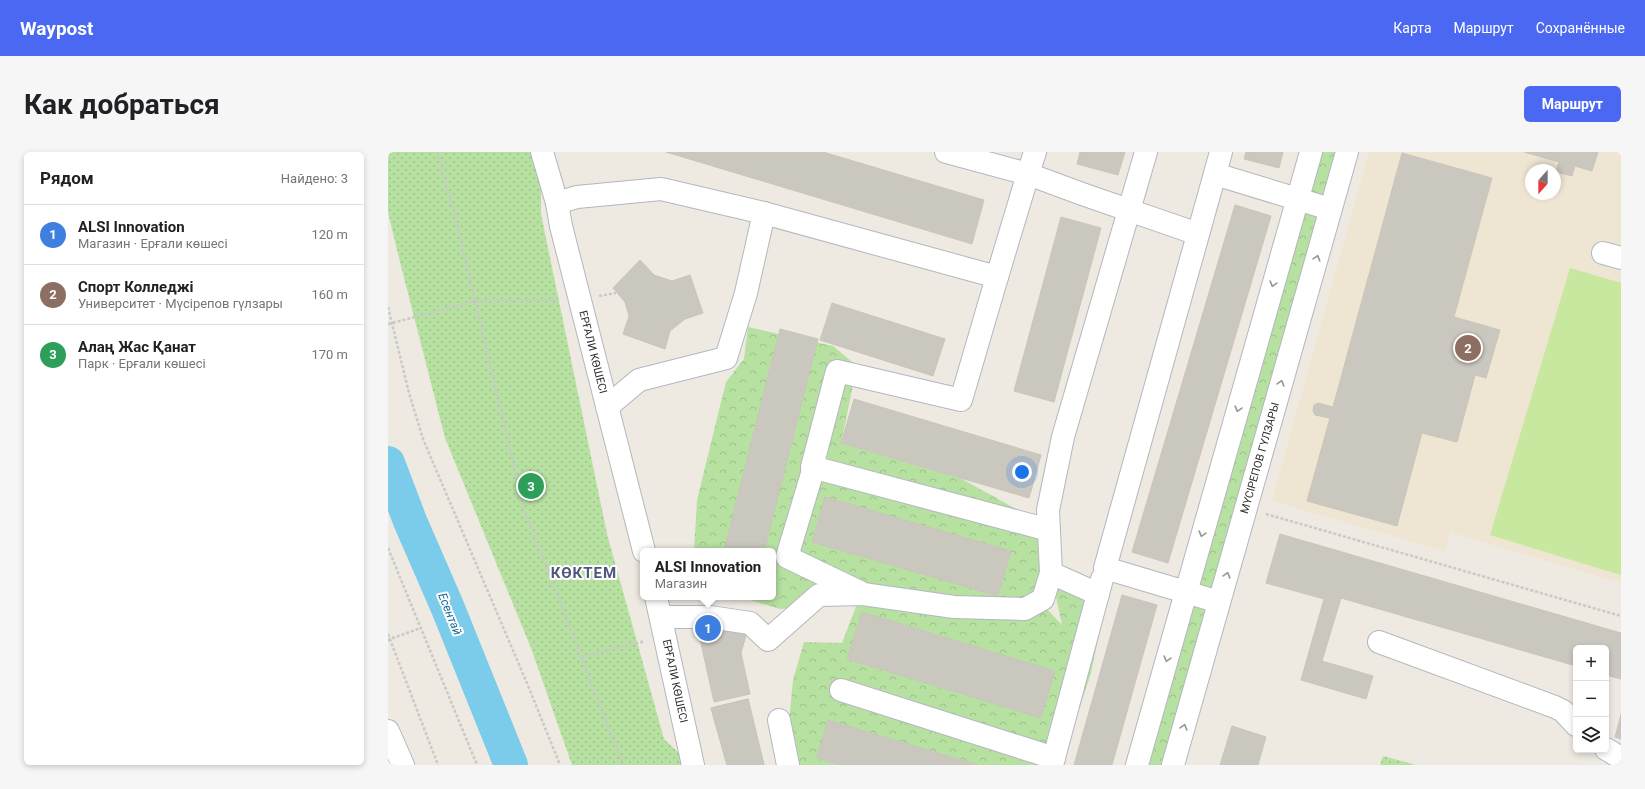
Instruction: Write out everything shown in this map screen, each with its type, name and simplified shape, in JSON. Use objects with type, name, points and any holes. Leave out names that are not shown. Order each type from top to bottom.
[{"type":"street","name":"ЕРҒАЛИ КӨШЕСІ","points":[[542,152],[557,204],[561,226],[643,548]]},
{"type":"street","points":[[946,152],[1028,174],[1198,234]]},
{"type":"street","points":[[863,594],[787,557],[814,468],[812,467],[836,371],[961,400],[1035,152]]},
{"type":"street","points":[[659,607],[750,623],[768,640],[819,595],[863,594],[954,607],[1025,609],[1043,599],[1051,573],[1048,510],[1063,437],[1146,152]]},
{"type":"street","points":[[841,690],[1053,762],[1105,568],[1221,152]]},
{"type":"street","points":[[1137,765],[1310,152]]},
{"type":"street","name":"МҮСІРЕПОВ ГҮЛЗАРЫ","points":[[1173,765],[1347,152]]},
{"type":"street","points":[[1215,174],[1330,209]]},
{"type":"street","points":[[557,204],[577,197],[661,189],[764,213],[997,277]]},
{"type":"street","points":[[607,407],[639,380],[726,358],[746,293],[764,213]]},
{"type":"street","points":[[1253,353],[1287,362]]},
{"type":"street","points":[[814,468],[1049,530]]},
{"type":"street","points":[[1212,499],[1246,508]]},
{"type":"street","points":[[1105,568],[1219,602]]},
{"type":"street","points":[[1051,573],[1098,594]]},
{"type":"street","name":"ЕРҒАЛИ КӨШЕСІ","points":[[659,607],[693,765]]},
{"type":"street","points":[[1379,642],[1555,707],[1563,711],[1573,722]]},
{"type":"street","points":[[779,720],[788,765]]},
{"type":"street","points":[[388,731],[403,765]]},
{"type":"street","points":[[1609,751],[1621,758]]},
{"type":"path","points":[[437,152],[455,216],[476,302],[524,509],[623,765]]},
{"type":"path","points":[[390,323],[476,302],[580,300],[616,293]]},
{"type":"path","points":[[388,307],[390,323],[423,439],[529,688],[560,765]]},
{"type":"path","points":[[1246,508],[1621,616]]},
{"type":"path","points":[[388,548],[477,765]]},
{"type":"path","points":[[389,640],[421,628]]},
{"type":"path","points":[[388,634],[389,640],[438,765]]},
{"type":"shaded area","points":[[1369,152],[1621,152],[1621,583],[1450,532],[1444,551],[1272,501]]},
{"type":"green space","points":[[388,152],[541,152],[541,214],[607,534],[664,739],[685,759],[686,765],[572,765],[531,648],[445,438],[388,212]]},
{"type":"green space","points":[[1311,152],[1347,152],[1174,765],[1137,765]]},
{"type":"green space","points":[[1570,268],[1621,283],[1621,575],[1490,535]]},
{"type":"green space","points":[[748,327],[833,346],[857,366],[841,443],[960,478],[1056,531],[1046,608],[1062,625],[1051,573],[1105,606],[1091,673],[1061,765],[792,765],[787,742],[793,680],[804,642],[842,643],[857,604],[780,609],[750,600],[776,600],[776,548],[694,548],[697,500],[726,382],[744,359]]},
{"type":"green space","points":[[1383,756],[1416,765],[1380,765]]},
{"type":"building","points":[[666,152],[823,152],[984,200],[972,244]]},
{"type":"building","points":[[1080,152],[1125,152],[1118,175],[1077,164]]},
{"type":"building","points":[[1246,152],[1283,152],[1279,168],[1244,159]]},
{"type":"building","points":[[1524,152],[1598,152],[1592,171],[1575,166],[1572,176],[1561,173],[1561,164],[1558,164],[1559,162]]},
{"type":"building","points":[[1402,153],[1492,178],[1454,317],[1500,330],[1486,378],[1475,375],[1457,442],[1422,433],[1397,526],[1307,501],[1330,418],[1315,415],[1313,411],[1314,405],[1318,403],[1333,407]]},
{"type":"building","points":[[1235,205],[1271,216],[1168,563],[1132,552]]},
{"type":"building","points":[[1061,217],[1101,228],[1054,402],[1014,391]]},
{"type":"building","points":[[640,260],[654,275],[672,281],[690,275],[703,313],[685,319],[670,331],[665,349],[623,334],[629,316],[625,302],[613,288]]},
{"type":"building","points":[[832,303],[945,339],[933,376],[820,340]]},
{"type":"building","points":[[780,329],[818,339],[765,548],[725,548]]},
{"type":"building","points":[[854,399],[1041,455],[1029,498],[841,443]]},
{"type":"building","points":[[825,497],[1011,551],[998,596],[812,542]]},
{"type":"building","points":[[1280,534],[1621,633],[1621,679],[1609,676],[1609,645],[1573,645],[1573,665],[1341,598],[1322,661],[1373,676],[1366,699],[1301,680],[1324,599],[1266,583]]},
{"type":"building","points":[[1122,595],[1157,605],[1112,765],[1074,765]]},
{"type":"building","points":[[862,612],[1055,671],[1041,718],[847,659]]},
{"type":"building","points":[[710,622],[747,632],[741,653],[750,694],[714,702],[698,630],[708,628]]},
{"type":"building","points":[[748,699],[764,765],[727,765],[711,708]]},
{"type":"building","points":[[748,699],[764,765],[727,765],[711,708]]},
{"type":"building","points":[[1621,714],[1621,739],[1615,737]]},
{"type":"building","points":[[828,720],[978,765],[840,765],[817,758]]},
{"type":"building","points":[[1232,726],[1266,737],[1258,765],[1220,765]]},
{"type":"waterway","name":"Есентай","points":[[388,463],[410,521],[447,606],[511,765]]},
{"type":"place","name":"Спорт Колледжі","points":[[1468,348]]},
{"type":"place","name":"Алаң Жас Қанат","points":[[531,486]]},
{"type":"place","name":"ALSI Innovation","points":[[708,628]]},
{"type":"district","name":"КӨКТЕМ","points":[[584,573]]}]
